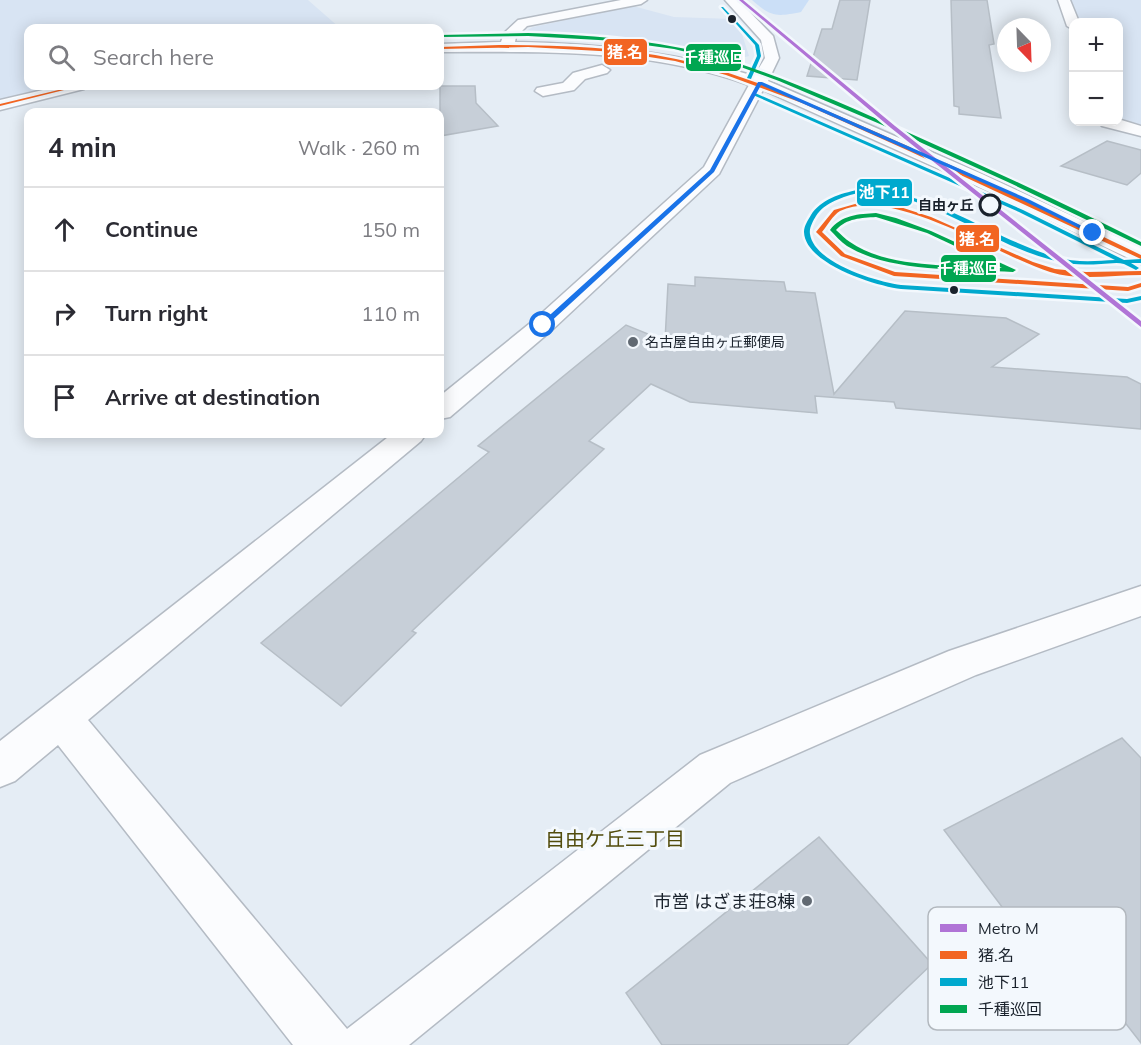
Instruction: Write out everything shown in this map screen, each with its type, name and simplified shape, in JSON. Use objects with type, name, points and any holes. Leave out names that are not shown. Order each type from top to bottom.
[{"type":"street","points":[[507,45],[509,36],[523,23],[641,0]]},
{"type":"street","points":[[444,407],[543,325],[712,171],[772,58],[768,39],[731,0]]},
{"type":"street","points":[[1064,0],[1071,18]]},
{"type":"street","points":[[444,48],[507,45],[620,51],[706,67],[760,82],[1026,200],[1141,256]]},
{"type":"street","points":[[543,91],[568,87],[579,76],[602,70]]},
{"type":"street","points":[[0,105],[62,90]]},
{"type":"street","points":[[1123,126],[1141,131]]},
{"type":"street","points":[[0,767],[406,438]]},
{"type":"street","points":[[367,1045],[715,769],[963,663],[1141,601]]},
{"type":"street","points":[[61,718],[327,1045]]},
{"type":"shaded area","points":[[0,0],[308,0],[335,24],[24,24],[24,90],[42,90],[0,99]]},
{"type":"shaded area","points":[[752,0],[809,0],[801,12],[780,15],[769,13]]},
{"type":"shaded area","points":[[1071,0],[1141,0],[1141,129],[1131,126],[1123,119],[1123,18],[1078,18]]},
{"type":"shaded area","points":[[633,6],[674,17],[733,19],[740,28],[749,56],[734,60],[625,41],[519,35],[533,27]]},
{"type":"building","points":[[840,0],[870,0],[857,80],[807,76],[822,29],[832,29]]},
{"type":"building","points":[[951,0],[987,0],[994,44],[989,45],[1001,118],[959,114],[959,107],[954,106]]},
{"type":"building","points":[[444,86],[475,86],[476,103],[498,126],[444,135],[444,108],[440,108],[440,90],[444,90]]},
{"type":"building","points":[[1107,141],[1141,150],[1141,173],[1127,185],[1061,166]]},
{"type":"building","points":[[695,277],[784,282],[786,291],[815,293],[834,394],[905,311],[1006,318],[1039,334],[992,367],[1127,377],[1141,384],[1141,429],[896,408],[894,402],[815,396],[817,413],[690,402],[651,384],[589,441],[604,449],[412,631],[416,633],[341,706],[261,643],[489,452],[478,446],[626,325],[665,341],[668,284],[695,286]]},
{"type":"building","points":[[1122,738],[1141,758],[1141,1043],[1126,1024],[1126,907],[1002,907],[944,830]]},
{"type":"building","name":"市営 はざま荘8棟","points":[[819,837],[928,960],[928,968],[847,1045],[662,1045],[626,993]]},
{"type":"metro line","name":"M","points":[[741,0],[893,127],[1141,325]]},
{"type":"transit line","name":"池下11","points":[[722,8],[757,45],[759,56],[749,78]]},
{"type":"transit line","name":"千種巡回","points":[[444,36],[499,34],[616,39],[674,48],[728,62],[806,90],[882,123],[1045,197],[1141,244]]},
{"type":"transit line","name":"猪.名","points":[[444,48],[528,46],[587,48],[646,55],[702,66],[803,102],[1043,210],[1141,257]]},
{"type":"transit line","name":"猪.名","points":[[0,105],[62,90]]},
{"type":"transit line","name":"池下11","points":[[755,94],[1021,211],[1136,268]]},
{"type":"transit line","name":"池下11","points":[[1141,261],[1087,263],[1055,259],[915,199],[887,192],[859,191],[834,199],[817,210],[807,231],[810,243],[829,261],[856,275],[892,286],[1127,301],[1141,298]]},
{"type":"transit line","name":"猪.名","points":[[1141,273],[1086,274],[1054,271],[929,218],[894,207],[862,204],[836,211],[819,232],[843,255],[894,274],[1128,289],[1141,285]]},
{"type":"transit line","name":"千種巡回","points":[[876,215],[912,225],[1013,270],[917,265],[892,260],[868,254],[848,244],[833,230],[846,219],[876,215]]},
{"type":"place","name":"自由ヶ丘","points":[[990,205]]},
{"type":"place","name":"名古屋自由ヶ丘郵便局","points":[[633,342]]},
{"type":"place","name":"市営 はざま荘8棟","points":[[807,901]]},
{"type":"district","name":"自由ケ丘三丁目","points":[[615,838]]},
{"type":"route","points":[[543,325],[712,171],[760,82],[1026,200],[1093,233]]}]
